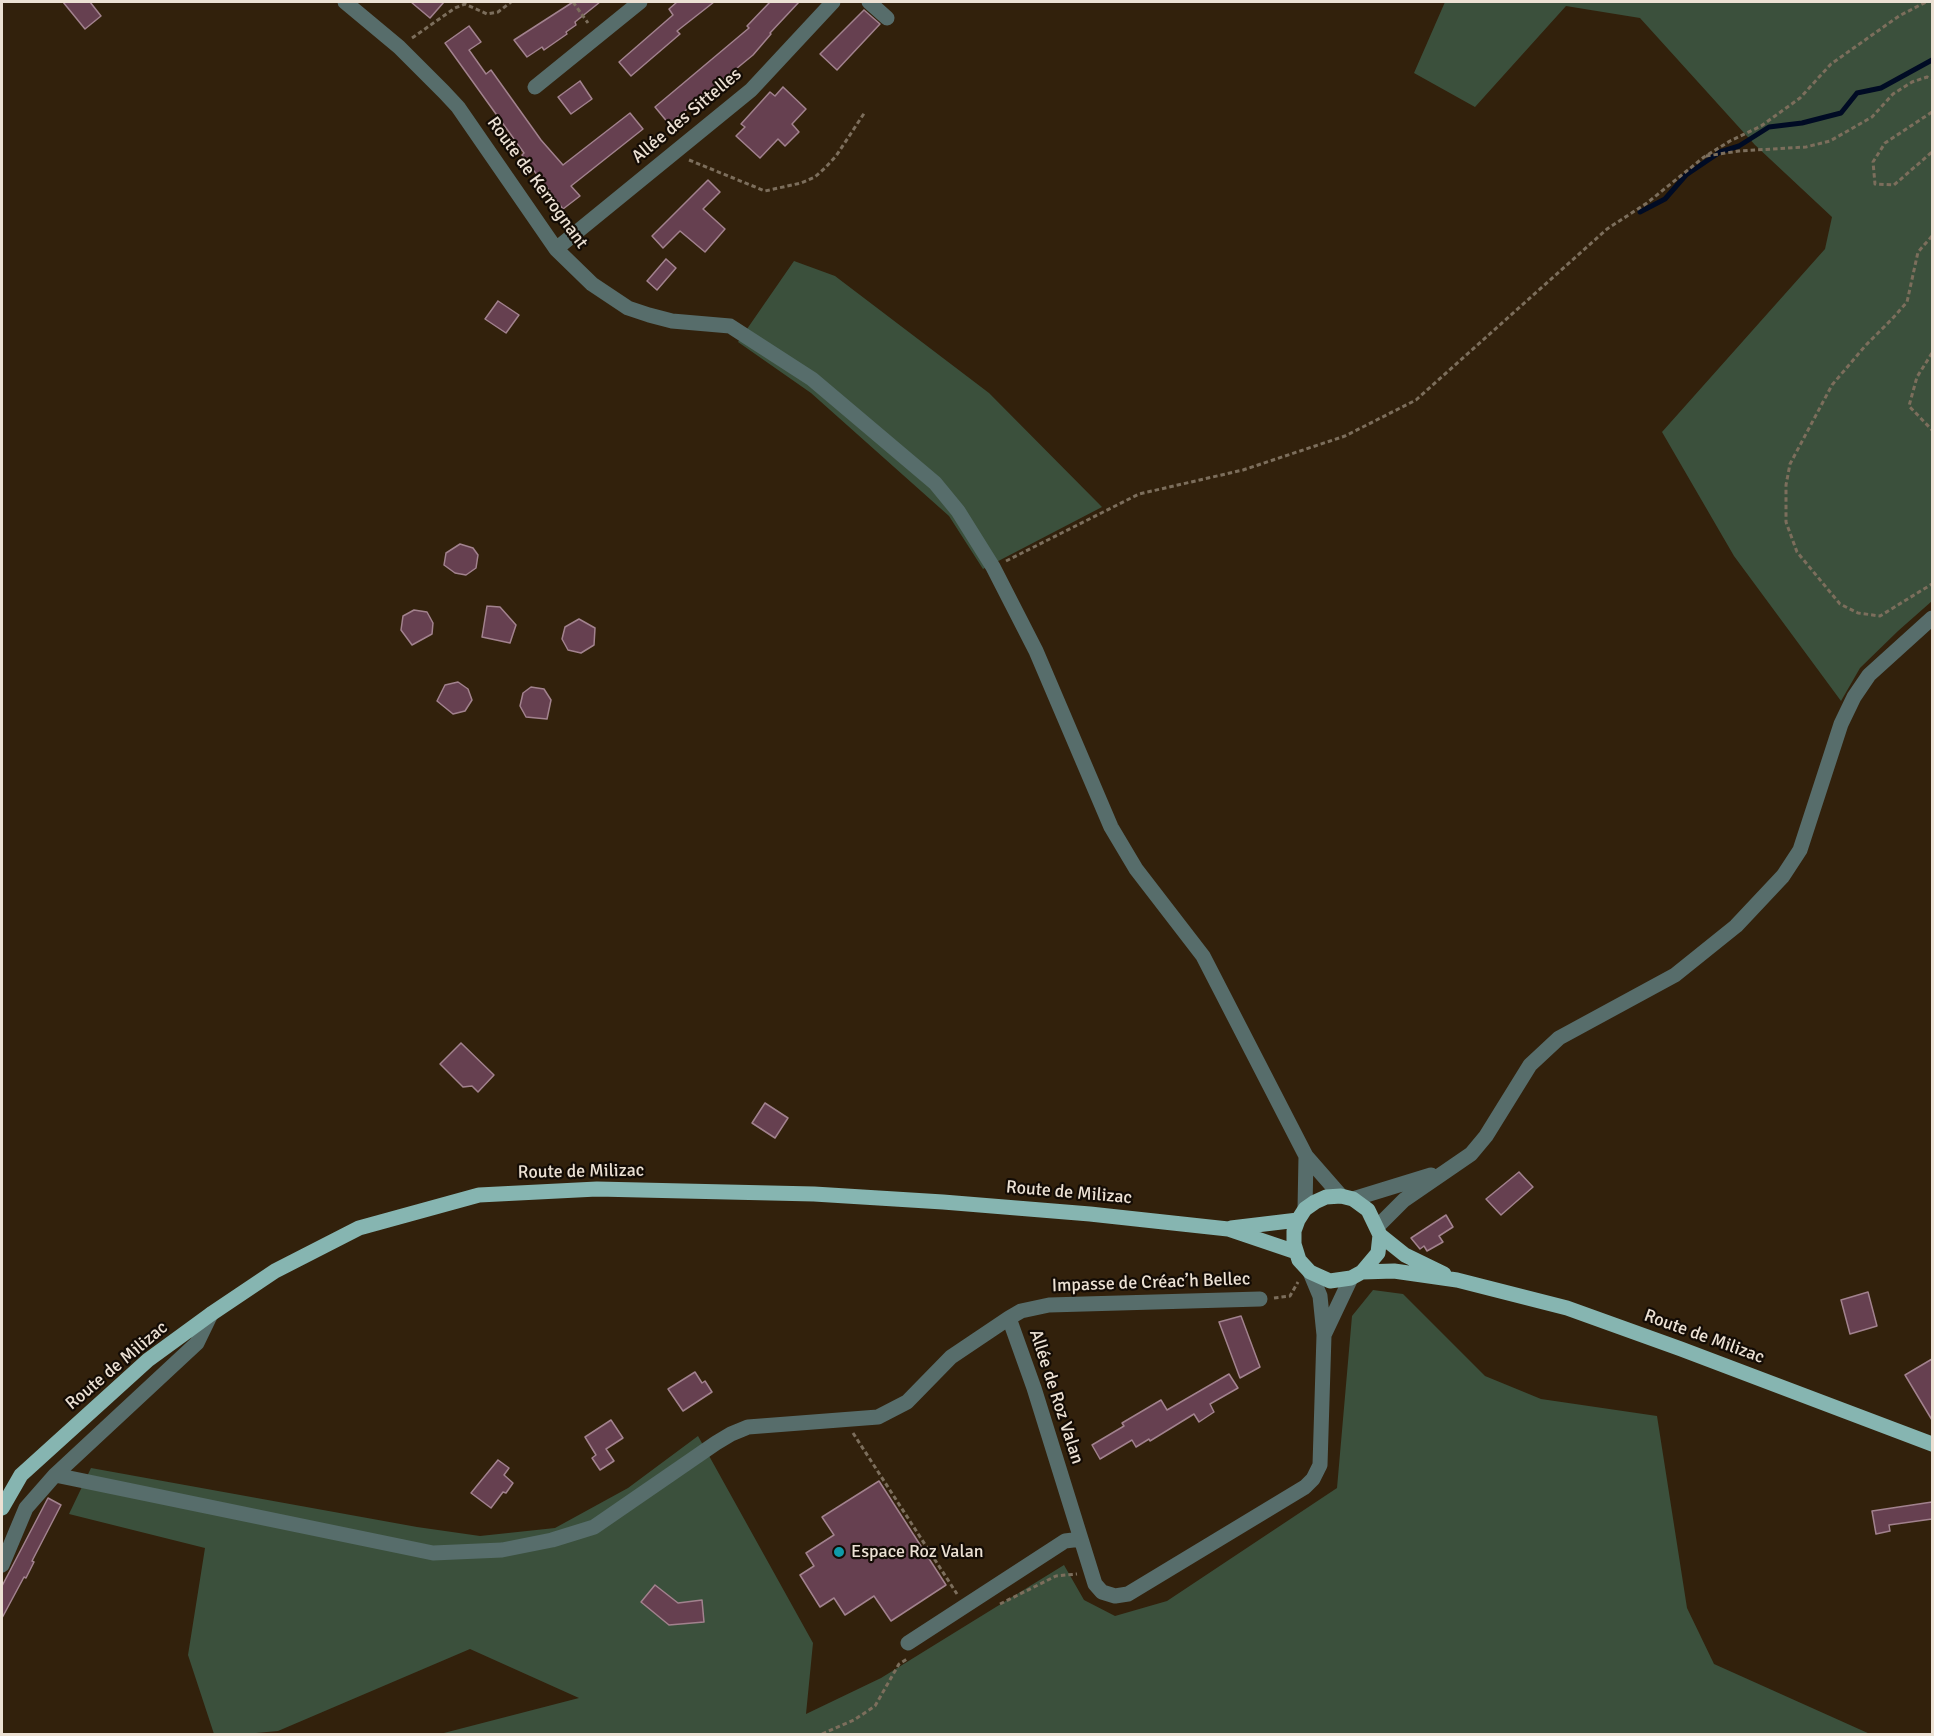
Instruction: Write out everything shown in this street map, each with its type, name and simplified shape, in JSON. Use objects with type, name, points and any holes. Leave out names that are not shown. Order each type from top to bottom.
[{"type":"main road","name":"Route de Milizac","points":[[2,1485],[21,1475],[148,1360],[275,1271],[359,1228],[479,1195],[597,1189],[814,1194],[1067,1212],[1228,1229],[1296,1252]]},
{"type":"main road","points":[[1326,1197],[1347,1198],[1368,1210],[1379,1231],[1378,1253],[1357,1275],[1330,1281],[1308,1270],[1299,1260],[1294,1244],[1294,1232],[1301,1215],[1315,1202],[1326,1197]]},
{"type":"main road","name":"Route de Milizac","points":[[1228,1229],[1301,1215]]},
{"type":"main road","name":"Route de Milizac","points":[[1379,1231],[1405,1255],[1457,1280]]},
{"type":"main road","name":"Route de Milizac","points":[[1357,1275],[1394,1271],[1457,1280],[1567,1308],[1932,1444]]},
{"type":"main road","name":"Route de Milizac","points":[[2,1508],[21,1475]]},
{"type":"street","name":"Route de Kerrognant","points":[[345,2],[399,47],[458,107],[556,249],[592,284],[628,308],[672,321],[730,326],[812,379],[935,483],[958,511],[993,567]]},
{"type":"street","points":[[535,87],[640,2]]},
{"type":"street","name":"Allée des Sittelles","points":[[556,249],[751,90],[833,2]]},
{"type":"street","points":[[869,2],[886,18]]},
{"type":"street","points":[[993,567],[1036,651],[1111,827],[1136,869],[1203,956],[1306,1156],[1347,1198],[1448,1170]]},
{"type":"street","points":[[1379,1231],[1387,1215],[1404,1200],[1471,1154],[1486,1136],[1530,1065],[1559,1038],[1675,975],[1736,926],[1783,876],[1800,850],[1841,724],[1854,697],[1869,675],[1932,618]]},
{"type":"street","points":[[1301,1215],[1306,1156]]},
{"type":"street","name":"Allée de Roz Valan","points":[[55,1475],[433,1553],[502,1550],[552,1540],[594,1527],[716,1443],[748,1427],[878,1417],[907,1402],[951,1357],[1009,1318],[1034,1388],[1095,1584],[1102,1592],[1115,1596],[1128,1594],[1305,1487],[1313,1479],[1320,1466],[1324,1335],[1320,1296],[1308,1270]]},
{"type":"street","name":"Allée de Roz Valan","points":[[1324,1335],[1357,1275]]},
{"type":"street","name":"Impasse de Créac’h Bellec","points":[[1009,1318],[1021,1311],[1049,1305],[1260,1299]]},
{"type":"street","points":[[2,1564],[26,1508],[55,1475],[197,1343],[211,1314]]},
{"type":"street","points":[[908,1651],[1065,1541],[1081,1539]]},
{"type":"path","points":[[399,47],[455,8],[465,4],[487,14],[498,12],[511,2]]},
{"type":"path","points":[[573,2],[598,36]]},
{"type":"path","points":[[993,567],[1138,494],[1243,470],[1345,436],[1416,400],[1607,229],[1647,203],[1704,157],[1761,126],[1800,98],[1830,64],[1899,16],[1926,2]]},
{"type":"path","points":[[1704,157],[1739,151],[1806,147],[1830,141],[1872,117],[1893,94],[1912,82],[1927,77],[1932,79]]},
{"type":"path","points":[[673,153],[765,191],[801,183],[814,177],[836,156],[865,112]]},
{"type":"path","points":[[1932,112],[1885,142],[1874,162],[1875,184],[1894,185],[1932,152]]},
{"type":"path","points":[[1932,236],[1918,252],[1907,302],[1832,385],[1790,464],[1786,485],[1786,522],[1797,552],[1840,604],[1858,613],[1880,616],[1932,584]]},
{"type":"path","points":[[1932,353],[1917,377],[1909,406],[1932,430]]},
{"type":"path","points":[[1260,1299],[1290,1296],[1308,1270]]},
{"type":"path","points":[[852,1431],[951,1585]]},
{"type":"path","points":[[995,1607],[1056,1576],[1093,1575]]},
{"type":"path","points":[[822,1734],[854,1720],[875,1706],[908,1651]]},
{"type":"green space","points":[[1445,2],[1932,2],[1932,601],[1860,668],[1841,701],[1734,556],[1662,432],[1825,249],[1832,217],[1755,145],[1640,18],[1566,6],[1475,107],[1414,73]]},
{"type":"green space","points":[[794,261],[835,276],[989,393],[1102,507],[983,569],[949,516],[811,393],[738,342]]},
{"type":"green space","points":[[1373,1290],[1403,1294],[1485,1376],[1541,1399],[1657,1416],[1687,1608],[1714,1664],[1870,1734],[440,1734],[579,1698],[470,1649],[278,1731],[214,1734],[188,1655],[205,1548],[69,1514],[91,1468],[417,1527],[480,1536],[555,1528],[628,1488],[698,1436],[813,1643],[806,1714],[881,1678],[1064,1565],[1084,1600],[1115,1616],[1167,1601],[1337,1488],[1352,1316]]},
{"type":"building","points":[[63,2],[90,2],[101,16],[85,29]]},
{"type":"building","points":[[411,2],[444,2],[430,18]]},
{"type":"building","points":[[573,2],[600,2],[575,22],[576,25],[566,32],[567,34],[544,50],[542,47],[527,57],[514,40]]},
{"type":"building","points":[[677,2],[714,2],[677,31],[680,34],[631,76],[619,62],[673,15],[669,9]]},
{"type":"building","points":[[770,2],[799,2],[753,55],[669,124],[655,107],[749,28],[747,26]]},
{"type":"building","points":[[864,10],[880,24],[837,70],[820,54]]},
{"type":"building","points":[[469,26],[481,42],[469,50],[486,74],[491,70],[541,140],[563,165],[630,113],[643,129],[571,186],[580,196],[563,209],[522,155],[524,153],[445,43]]},
{"type":"building","points":[[580,81],[592,99],[571,114],[558,97]]},
{"type":"building","points":[[783,87],[806,109],[792,124],[799,132],[785,146],[778,139],[760,158],[736,136],[745,127],[741,124],[770,92],[775,96]]},
{"type":"building","points":[[708,180],[720,192],[703,209],[725,229],[705,252],[680,231],[663,248],[652,236]]},
{"type":"building","points":[[666,259],[676,268],[657,290],[647,281]]},
{"type":"building","points":[[498,301],[519,315],[506,333],[485,319]]},
{"type":"building","points":[[460,544],[473,548],[478,555],[476,568],[466,575],[455,573],[444,565],[446,553]]},
{"type":"building","points":[[487,606],[500,607],[516,625],[510,643],[482,637]]},
{"type":"building","points":[[414,610],[427,612],[433,623],[432,634],[412,645],[401,630],[403,616]]},
{"type":"building","points":[[579,619],[595,628],[594,645],[581,653],[568,650],[562,639],[565,627]]},
{"type":"building","points":[[458,682],[468,689],[472,700],[465,711],[453,714],[437,701],[445,685]]},
{"type":"building","points":[[531,687],[544,689],[551,700],[547,719],[526,717],[520,706],[523,693]]},
{"type":"building","points":[[461,1043],[494,1075],[478,1092],[472,1086],[463,1087],[440,1064]]},
{"type":"building","points":[[765,1103],[788,1118],[775,1138],[752,1123]]},
{"type":"building","points":[[1519,1172],[1533,1187],[1501,1215],[1486,1199]]},
{"type":"building","points":[[1446,1215],[1453,1227],[1439,1236],[1443,1242],[1427,1251],[1424,1246],[1420,1249],[1411,1238]]},
{"type":"building","points":[[1868,1292],[1877,1326],[1850,1334],[1841,1300]]},
{"type":"building","points":[[1241,1316],[1260,1367],[1240,1378],[1219,1322]]},
{"type":"building","points":[[1932,1359],[1932,1420],[1905,1375]]},
{"type":"building","points":[[695,1372],[712,1392],[683,1411],[668,1389]]},
{"type":"building","points":[[1229,1374],[1238,1388],[1210,1404],[1214,1412],[1199,1422],[1194,1414],[1150,1441],[1149,1439],[1136,1447],[1132,1440],[1100,1459],[1092,1445],[1124,1426],[1122,1423],[1161,1400],[1167,1410]]},
{"type":"building","points":[[611,1420],[623,1438],[606,1449],[614,1461],[600,1470],[592,1458],[596,1455],[585,1437]]},
{"type":"building","points":[[498,1460],[509,1468],[504,1475],[513,1483],[491,1508],[471,1493]]},
{"type":"building","name":"Espace Roz Valan","points":[[879,1481],[946,1585],[891,1621],[874,1596],[845,1615],[834,1598],[820,1607],[800,1575],[814,1566],[806,1553],[834,1535],[822,1517]]},
{"type":"building","points":[[48,1498],[61,1505],[32,1561],[34,1562],[26,1578],[24,1577],[2,1618],[2,1586]]},
{"type":"building","points":[[1932,1502],[1932,1519],[1889,1525],[1890,1531],[1876,1534],[1872,1511]]},
{"type":"building","points":[[655,1585],[678,1603],[702,1600],[704,1622],[669,1625],[641,1602]]},
{"type":"waterway","points":[[1640,212],[1665,199],[1686,175],[1720,152],[1739,146],[1769,127],[1802,123],[1841,113],[1857,93],[1881,88],[1932,60]]},
{"type":"place","name":"Espace Roz Valan","points":[[839,1552]]}]
